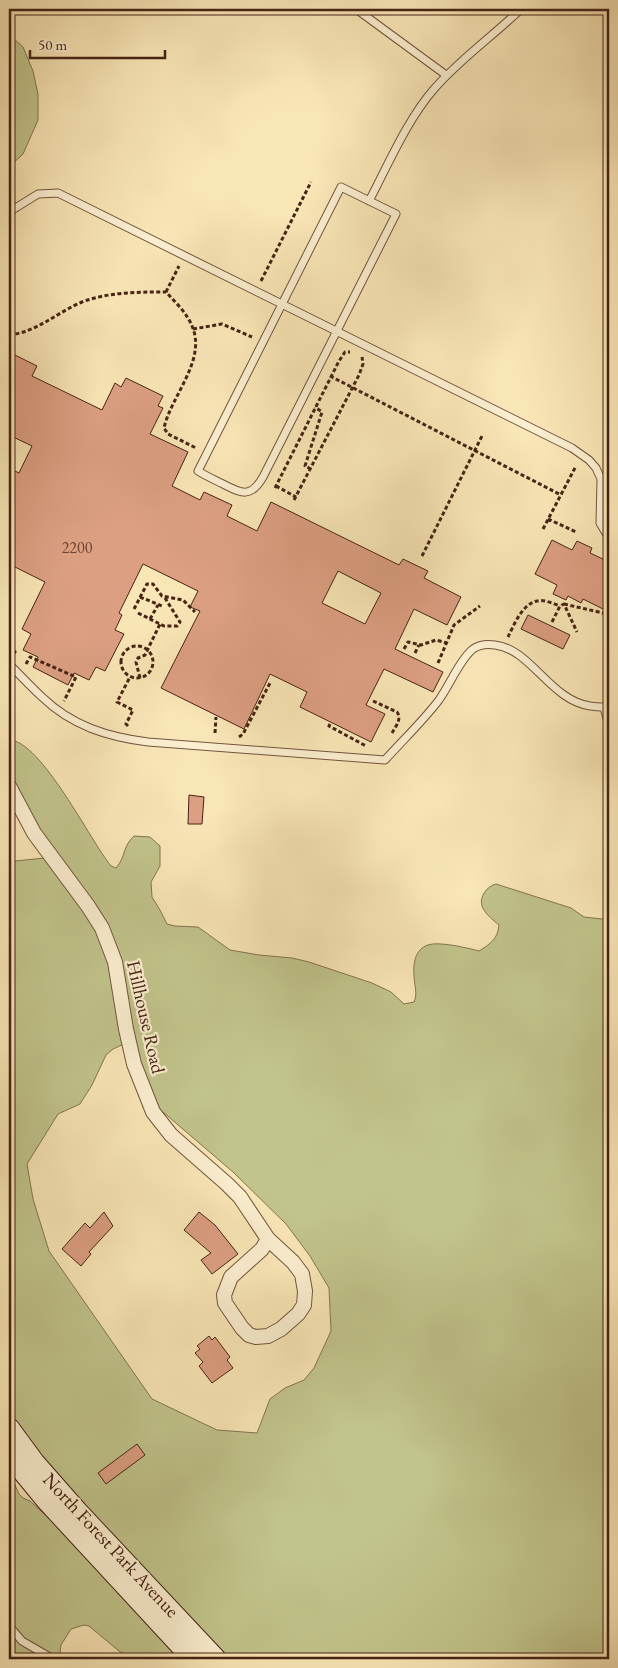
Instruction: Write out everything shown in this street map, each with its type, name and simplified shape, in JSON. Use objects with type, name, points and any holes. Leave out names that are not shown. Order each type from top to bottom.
[{"type":"main road","name":"North Forest Park Avenue","points":[[9,1428],[34,1462],[78,1512],[216,1659]]},
{"type":"main road","name":"North Forest Park Avenue","points":[[9,1455],[46,1500],[193,1659]]},
{"type":"street","name":"Hillhouse Road","points":[[9,786],[34,833],[102,928],[115,962],[134,1064],[153,1112],[171,1135],[240,1197],[268,1239],[293,1262],[302,1274],[305,1291],[304,1305],[291,1321],[281,1329],[268,1336],[256,1337],[249,1335],[242,1328],[225,1303],[224,1295],[231,1277],[262,1249],[268,1239]]},
{"type":"lane","points":[[356,9],[446,76]]},
{"type":"lane","points":[[369,201],[412,119],[432,90],[521,9]]},
{"type":"lane","points":[[341,187],[369,201],[396,214],[258,487],[240,493],[198,471],[341,187]]},
{"type":"lane","points":[[9,212],[38,194],[58,193],[572,448],[589,460],[596,468],[601,479],[600,523],[609,536]]},
{"type":"lane","points":[[9,664],[43,698],[77,723],[119,738],[157,743],[385,760],[439,700],[473,649],[482,644],[497,645],[510,648],[569,698],[586,705],[607,707],[609,725]]},
{"type":"lane","points":[[9,1626],[22,1641],[53,1659]]},
{"type":"path","points":[[261,281],[311,182]]},
{"type":"path","points":[[166,292],[179,266]]},
{"type":"path","points":[[166,292],[182,311],[194,329],[196,337],[194,354],[188,374],[167,415],[164,428],[168,434],[200,450]]},
{"type":"path","points":[[9,335],[30,331],[81,303],[101,297],[116,293],[166,292]]},
{"type":"path","points":[[194,329],[222,324],[256,339]]},
{"type":"path","points":[[353,352],[345,352],[329,376],[276,487],[295,498],[352,388],[363,364],[362,357]]},
{"type":"path","points":[[329,376],[561,495]]},
{"type":"path","points":[[311,469],[305,466],[322,412],[315,407]]},
{"type":"path","points":[[422,556],[483,434]]},
{"type":"path","points":[[543,529],[576,466]]},
{"type":"path","points":[[548,519],[576,532]]},
{"type":"path","points":[[134,609],[147,584],[153,584],[162,596],[165,597],[180,622],[177,626],[169,627],[138,613]]},
{"type":"path","points":[[140,596],[160,606],[150,619]]},
{"type":"path","points":[[165,597],[183,600],[195,612]]},
{"type":"path","points":[[508,639],[521,613],[529,605],[538,601],[603,612],[609,610]]},
{"type":"path","points":[[552,622],[562,605]]},
{"type":"path","points":[[562,605],[577,632]]},
{"type":"path","points":[[438,663],[454,626],[480,606]]},
{"type":"path","points":[[603,612],[609,618]]},
{"type":"path","points":[[140,678],[136,662],[138,658],[145,655],[160,624]]},
{"type":"path","points":[[404,648],[408,642],[421,645],[436,640],[447,643]]},
{"type":"path","points":[[138,645],[148,649],[154,658],[150,673],[140,678],[130,677],[122,669],[121,658],[123,653],[132,646],[138,645]]},
{"type":"path","points":[[415,652],[419,645]]},
{"type":"path","points":[[9,647],[33,671]]},
{"type":"path","points":[[26,664],[30,657],[76,677],[63,701]]},
{"type":"path","points":[[121,728],[132,730],[126,724],[133,710],[117,702],[130,677]]},
{"type":"path","points":[[237,738],[243,734],[270,684]]},
{"type":"path","points":[[57,697],[69,706]]},
{"type":"path","points":[[373,701],[397,712],[399,715],[399,719],[390,736]]},
{"type":"path","points":[[215,733],[216,717]]},
{"type":"path","points":[[330,724],[329,726],[369,747]]},
{"type":"green space","points":[[9,37],[12,37],[23,47],[33,71],[38,94],[38,120],[23,154],[9,167]]},
{"type":"green space","points":[[9,740],[22,744],[36,756],[64,794],[111,866],[116,868],[130,840],[134,836],[150,837],[160,846],[160,866],[151,882],[152,897],[167,924],[198,927],[230,950],[292,958],[372,983],[391,992],[404,1004],[414,1002],[416,992],[415,962],[418,953],[424,947],[433,944],[453,945],[479,951],[495,938],[499,925],[489,917],[481,903],[484,892],[493,885],[496,884],[571,908],[584,917],[602,919],[609,916],[609,1659],[226,1659],[34,1453],[9,1418],[9,866],[15,861],[45,858],[91,916],[108,953],[126,1043],[113,1049],[106,1055],[92,1085],[80,1104],[58,1114],[27,1164],[33,1199],[49,1251],[152,1399],[217,1430],[257,1433],[270,1399],[285,1388],[304,1380],[314,1368],[331,1331],[329,1288],[310,1256],[286,1224],[233,1172],[156,1106],[131,1036],[122,988],[121,969],[110,938],[97,913],[55,859],[28,815],[9,777]]},
{"type":"green space","points":[[9,1479],[14,1483],[19,1494],[30,1501],[53,1522],[184,1659],[133,1659],[119,1651],[89,1626],[84,1625],[71,1629],[61,1645],[60,1652],[67,1659],[9,1659]]},
{"type":"building","points":[[9,352],[37,366],[32,376],[102,410],[115,383],[121,387],[126,378],[163,396],[158,406],[163,408],[150,434],[188,452],[172,486],[200,500],[204,492],[232,505],[227,516],[257,531],[271,502],[399,565],[403,559],[428,571],[424,578],[461,597],[447,625],[414,609],[395,649],[443,672],[433,692],[384,669],[366,705],[385,714],[371,742],[300,707],[307,692],[270,674],[244,729],[161,688],[200,611],[190,607],[198,591],[143,564],[119,613],[122,615],[115,630],[124,634],[105,671],[96,667],[89,680],[74,673],[68,685],[33,667],[38,657],[23,650],[31,634],[22,629],[45,582],[9,564],[9,468],[19,473],[32,446],[9,435]],"holes":[[[338,571],[381,593],[365,624],[322,603]]]},
{"type":"building","points":[[552,540],[572,550],[577,541],[592,548],[590,553],[605,560],[604,563],[609,566],[609,596],[603,609],[583,599],[581,603],[568,596],[566,600],[553,594],[557,585],[535,574]]},
{"type":"building","points":[[528,615],[570,635],[563,649],[521,629]]},
{"type":"building","points":[[189,795],[204,797],[202,824],[188,824]]},
{"type":"building","points":[[104,1212],[113,1226],[89,1252],[91,1254],[81,1266],[62,1249],[85,1223],[90,1228]]},
{"type":"building","points":[[199,1212],[215,1225],[238,1254],[212,1274],[201,1260],[211,1253],[184,1230]]},
{"type":"building","points":[[209,1336],[212,1340],[215,1337],[230,1357],[227,1360],[233,1368],[212,1383],[199,1366],[203,1362],[195,1353],[200,1349],[197,1346]]},
{"type":"building","points":[[137,1444],[145,1455],[106,1484],[98,1473]]}]
